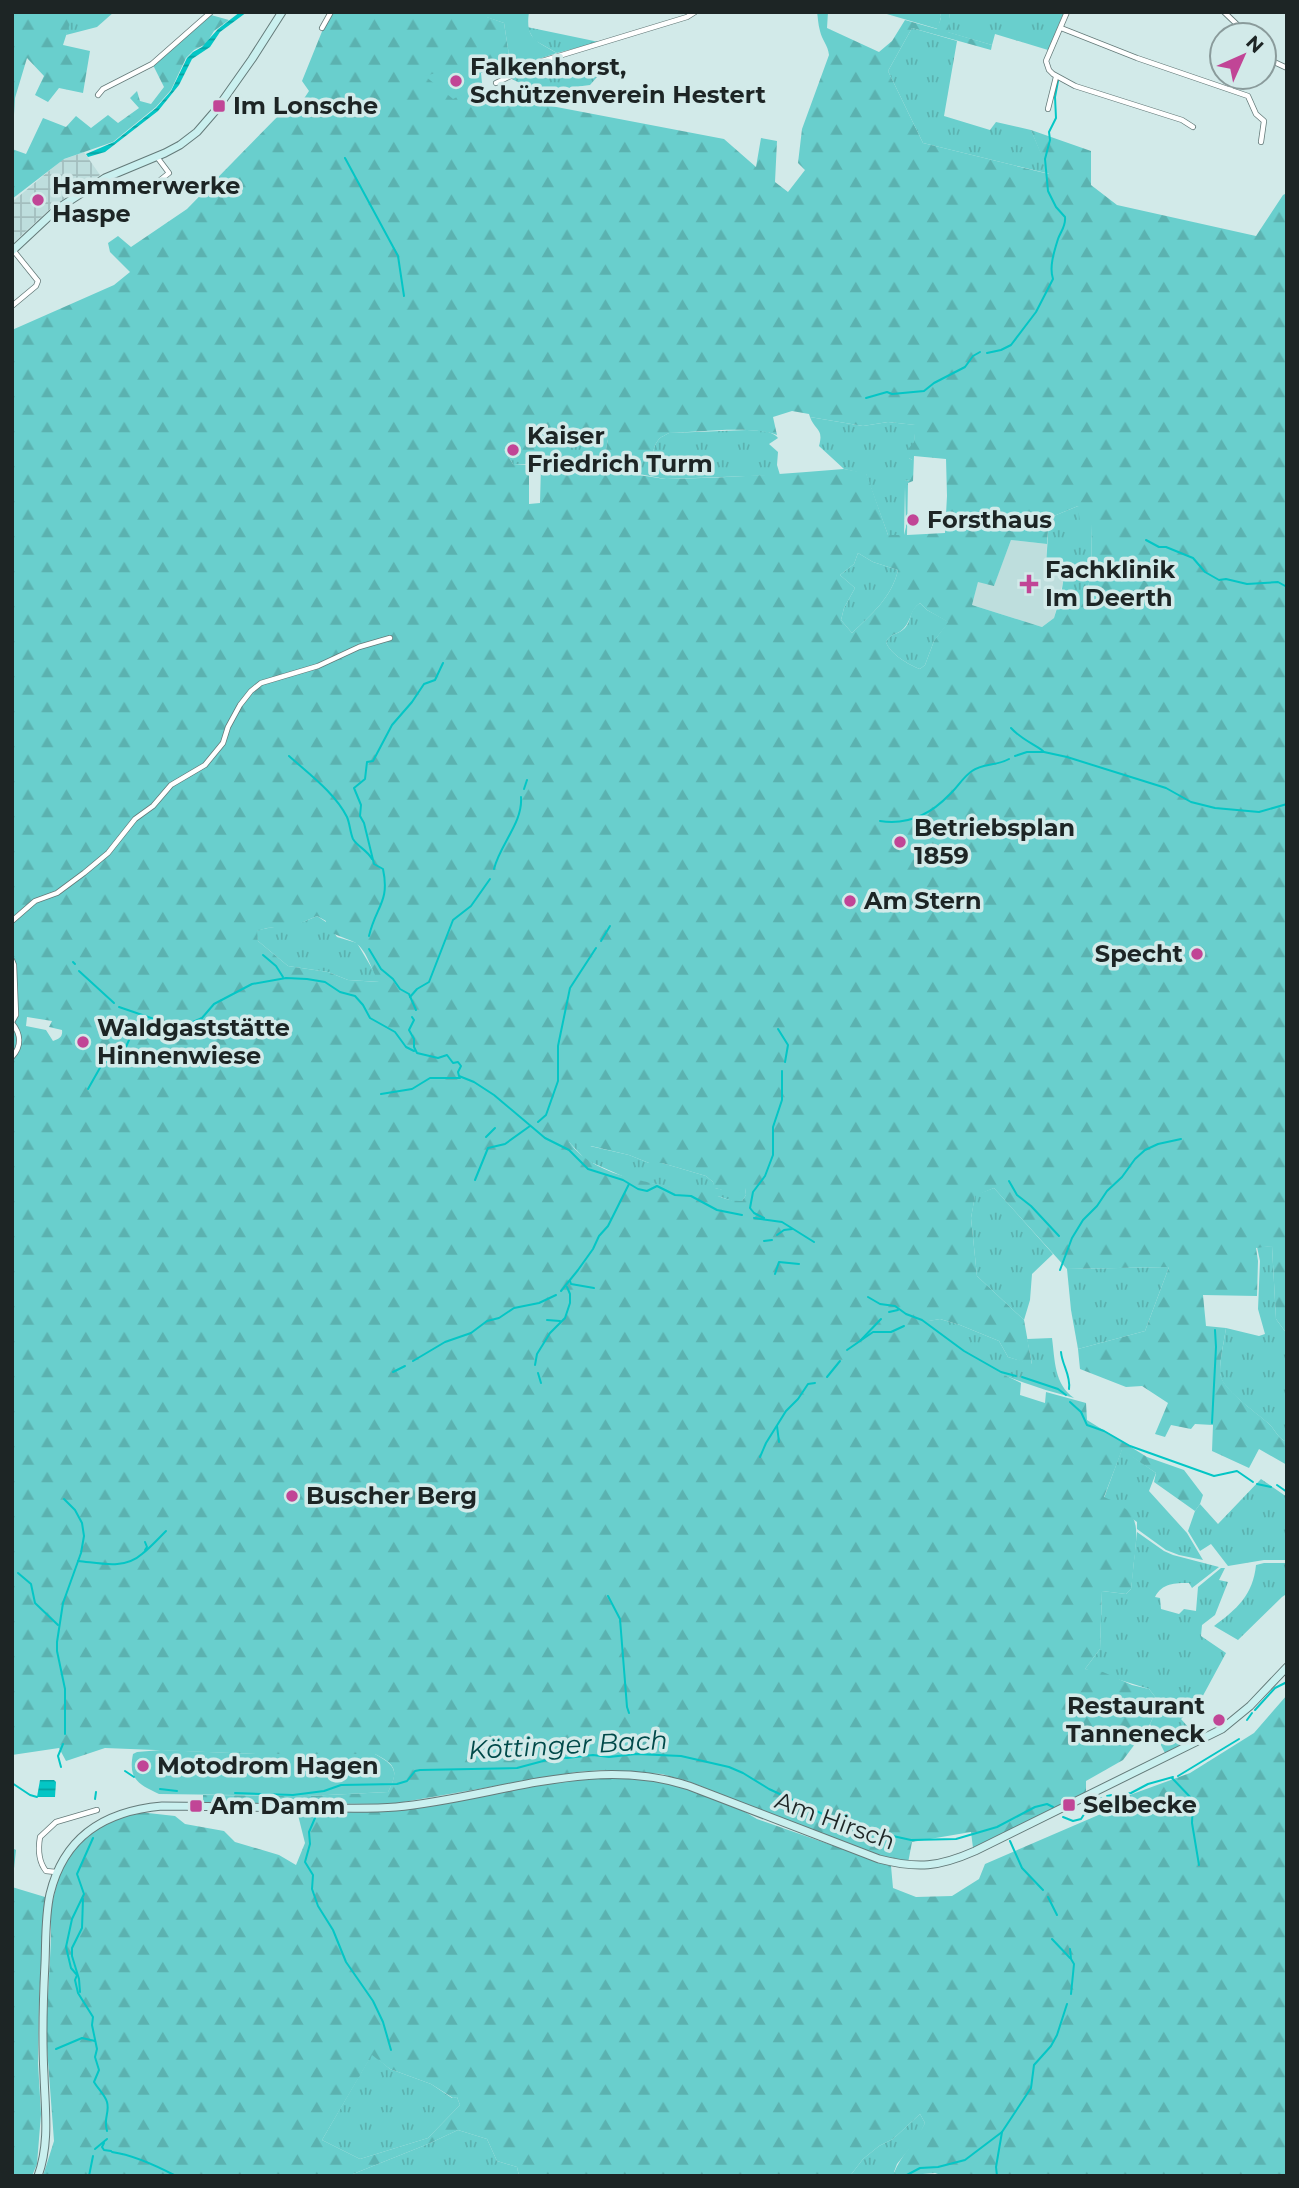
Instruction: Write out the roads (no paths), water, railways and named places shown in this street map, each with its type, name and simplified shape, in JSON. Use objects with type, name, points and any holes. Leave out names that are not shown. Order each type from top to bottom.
[{"type":"main road","points":[[13,250],[44,220],[110,175],[157,157],[187,140],[209,120],[282,12]]},
{"type":"main road","name":"Am Hirsch","points":[[38,2176],[45,2150],[46,2131],[42,2041],[50,1894],[57,1872],[69,1850],[93,1827],[116,1815],[144,1808],[196,1806],[394,1807],[441,1801],[543,1780],[592,1774],[648,1776],[689,1786],[879,1859],[900,1865],[929,1866],[951,1862],[1009,1835],[1222,1729],[1250,1706],[1287,1667]]},
{"type":"street","points":[[98,95],[103,89],[152,64],[211,12]]},
{"type":"street","points":[[322,28],[331,12]]},
{"type":"street","points":[[496,83],[539,62],[612,42],[695,12]]},
{"type":"street","points":[[1067,12],[1046,61],[1049,70],[1056,77],[1075,86],[1182,120],[1193,127]]},
{"type":"street","points":[[1061,28],[1137,58],[1208,82]]},
{"type":"street","points":[[1048,109],[1056,77]]},
{"type":"street","points":[[1235,91],[1248,96],[1256,114],[1264,121],[1261,142]]},
{"type":"street","points":[[144,193],[169,173],[157,157]]},
{"type":"street","points":[[12,306],[36,286],[38,281],[13,250]]},
{"type":"street","points":[[12,921],[35,901],[57,893],[90,868],[108,853],[135,819],[153,806],[171,785],[205,765],[219,750],[233,717],[246,697],[261,683],[318,666],[359,647],[390,638]]},
{"type":"street","points":[[12,960],[16,1014],[12,1023],[20,1039],[17,1052],[12,1057]]},
{"type":"street","points":[[57,1872],[46,1871],[43,1867],[39,1854],[40,1836],[56,1822],[97,1810]]},
{"type":"waterway","points":[[987,353],[1011,345],[1036,312],[1053,279],[1052,259],[1065,217],[1048,191],[1045,159],[1050,140],[1049,132],[1056,118],[1055,97],[1058,81]]},
{"type":"waterway","points":[[345,158],[398,256],[404,296]]},
{"type":"waterway","points":[[866,398],[887,392],[892,394],[924,391],[965,367],[973,356],[980,352]]},
{"type":"waterway","points":[[1146,540],[1193,558],[1205,572],[1219,580],[1247,584],[1278,582],[1287,587]]},
{"type":"waterway","points":[[369,936],[383,897],[385,880],[383,869],[374,864],[360,816],[361,805],[354,788],[365,779],[367,762],[373,761],[392,725],[424,684],[435,680],[443,663]]},
{"type":"waterway","points":[[1011,728],[1043,751]]},
{"type":"waterway","points":[[1015,756],[1027,752],[1044,752],[1067,757],[1166,788],[1191,802],[1215,808],[1259,812],[1287,804]]},
{"type":"waterway","points":[[289,756],[336,800],[347,817],[353,839],[372,859]]},
{"type":"waterway","points":[[880,821],[918,817],[942,802],[972,771],[1009,759]]},
{"type":"waterway","points":[[524,789],[527,780]]},
{"type":"waterway","points":[[494,869],[515,825],[521,797]]},
{"type":"waterway","points":[[410,997],[429,982],[453,920],[471,906],[490,879]]},
{"type":"waterway","points":[[601,941],[610,926]]},
{"type":"waterway","points":[[538,1122],[546,1115],[558,1081],[558,1046],[570,988],[596,948]]},
{"type":"waterway","points":[[369,949],[381,969],[400,989],[409,994],[416,1010]]},
{"type":"waterway","points":[[263,955],[276,966],[283,977]]},
{"type":"waterway","points":[[79,971],[114,1003]]},
{"type":"waterway","points":[[119,1007],[177,1029],[202,1018],[214,1004],[252,984],[286,978],[307,979],[325,982],[340,992],[355,996],[370,1018],[395,1032],[406,1047],[414,1051]]},
{"type":"waterway","points":[[88,1089],[101,1066],[125,1049],[142,1016]]},
{"type":"waterway","points":[[412,1017],[414,1020],[409,1030],[417,1053],[438,1058],[447,1055],[453,1063],[458,1062],[461,1066],[459,1076],[494,1095],[545,1138],[569,1150],[588,1169],[623,1180],[638,1189],[647,1191],[657,1186],[675,1195],[691,1196],[717,1210],[742,1215]]},
{"type":"waterway","points":[[778,1029],[788,1045],[785,1062]]},
{"type":"waterway","points":[[764,1218],[750,1208],[753,1192],[765,1176],[773,1155],[773,1127],[782,1100],[782,1071]]},
{"type":"waterway","points":[[381,1094],[412,1089],[430,1078],[460,1078]]},
{"type":"waterway","points":[[475,1180],[488,1148],[505,1144],[530,1126]]},
{"type":"waterway","points":[[486,1137],[495,1128]]},
{"type":"waterway","points":[[1060,1270],[1072,1238],[1083,1220],[1135,1159],[1158,1144],[1181,1139]]},
{"type":"waterway","points":[[1009,1181],[1017,1195],[1059,1236]]},
{"type":"waterway","points":[[561,1291],[608,1226],[629,1184]]},
{"type":"waterway","points":[[754,1218],[782,1222],[814,1242]]},
{"type":"waterway","points":[[777,1235],[792,1229]]},
{"type":"waterway","points":[[764,1241],[772,1240]]},
{"type":"waterway","points":[[775,1274],[779,1262],[799,1264]]},
{"type":"waterway","points":[[570,1281],[571,1284],[594,1288]]},
{"type":"waterway","points":[[535,1365],[537,1354],[550,1333],[565,1318],[570,1303],[567,1287]]},
{"type":"waterway","points":[[413,1361],[445,1342],[471,1333],[487,1321],[499,1318],[514,1308],[539,1303],[556,1295]]},
{"type":"waterway","points":[[868,1297],[880,1304],[895,1306],[922,1320],[964,1351],[1001,1372],[1016,1376]]},
{"type":"waterway","points":[[889,1312],[898,1310]]},
{"type":"waterway","points":[[860,1341],[881,1319]]},
{"type":"waterway","points":[[547,1320],[560,1321]]},
{"type":"waterway","points":[[847,1350],[873,1332],[891,1332],[904,1326]]},
{"type":"waterway","points":[[1212,1423],[1215,1330]]},
{"type":"waterway","points":[[1061,1352],[1069,1379],[1069,1389]]},
{"type":"waterway","points":[[827,1377],[840,1361]]},
{"type":"waterway","points":[[393,1372],[405,1366]]},
{"type":"waterway","points":[[538,1373],[541,1383]]},
{"type":"waterway","points":[[1022,1377],[1058,1389],[1066,1395]]},
{"type":"waterway","points":[[760,1457],[786,1411],[808,1384],[815,1383]]},
{"type":"waterway","points":[[1070,1402],[1081,1412],[1087,1425],[1130,1446],[1214,1476],[1237,1471],[1253,1482]]},
{"type":"waterway","points":[[777,1426],[779,1442]]},
{"type":"waterway","points":[[1257,1484],[1271,1487]]},
{"type":"waterway","points":[[1277,1485],[1287,1492]]},
{"type":"waterway","points":[[64,1499],[75,1510],[82,1523],[84,1536],[81,1553],[63,1603],[57,1642],[65,1689],[65,1734]]},
{"type":"waterway","points":[[78,1561],[111,1564],[128,1562],[142,1554],[166,1531]]},
{"type":"waterway","points":[[145,1542],[145,1550]]},
{"type":"waterway","points":[[18,1573],[31,1584],[35,1603],[58,1625]]},
{"type":"waterway","points":[[608,1596],[620,1619],[629,1713]]},
{"type":"waterway","name":"Köttinger Bach","points":[[1255,1710],[1275,1688],[1287,1682]]},
{"type":"waterway","name":"Köttinger Bach","points":[[1247,1720],[1252,1713]]},
{"type":"waterway","name":"Köttinger Bach","points":[[1178,1776],[1239,1739]]},
{"type":"waterway","points":[[61,1767],[58,1756],[63,1744]]},
{"type":"waterway","name":"Köttinger Bach","points":[[235,1793],[293,1795],[324,1791],[341,1785],[397,1784],[407,1781],[415,1771],[420,1770],[517,1768],[558,1757],[636,1754],[681,1756],[729,1767],[827,1816],[870,1831],[911,1840],[956,1839],[997,1827],[1035,1807],[1047,1804],[1053,1807]]},
{"type":"waterway","name":"Köttinger Bach","points":[[125,1771],[134,1777]]},
{"type":"waterway","name":"Köttinger Bach","points":[[1117,1795],[1131,1793],[1148,1784],[1173,1777]]},
{"type":"waterway","points":[[1172,1778],[1193,1800],[1192,1823],[1199,1865]]},
{"type":"waterway","name":"Köttinger Bach","points":[[12,1783],[37,1797]]},
{"type":"waterway","name":"Köttinger Bach","points":[[160,1789],[177,1791]]},
{"type":"waterway","points":[[95,1799],[96,1792]]},
{"type":"waterway","name":"Köttinger Bach","points":[[1107,1796],[1112,1795]]},
{"type":"waterway","name":"Köttinger Bach","points":[[1063,1817],[1073,1821],[1081,1819],[1092,1802],[1102,1798]]},
{"type":"waterway","points":[[315,1818],[309,1832],[310,1844],[305,1862],[313,1875],[312,1889],[346,1962],[373,2001],[383,2022],[391,2050]]},
{"type":"waterway","points":[[93,1838],[77,1874],[84,1894],[72,1919],[66,1947],[71,1968],[77,1975],[75,1980],[78,1993],[93,2017],[97,2049],[95,2057],[99,2070],[94,2082],[107,2102],[107,2131]]},
{"type":"waterway","points":[[1010,1841],[1022,1868],[1043,1890]]},
{"type":"waterway","points":[[1048,1897],[1057,1915]]},
{"type":"waterway","points":[[80,1992],[72,1948],[82,1928],[83,1899]]},
{"type":"waterway","points":[[1052,1939],[1070,1958]]},
{"type":"waterway","points":[[1070,1949],[1074,1964],[1071,1994]]},
{"type":"waterway","points":[[905,2176],[920,2168],[938,2167],[965,2160],[1002,2132],[1031,2088],[1034,2065],[1057,2035],[1067,2004]]},
{"type":"waterway","points":[[56,2049],[82,2038],[95,2041]]},
{"type":"waterway","points":[[997,2176],[1002,2132]]},
{"type":"waterway","points":[[95,2149],[107,2139]]},
{"type":"waterway","points":[[104,2143],[104,2150],[111,2151]]},
{"type":"waterway","points":[[112,2152],[145,2161],[176,2176]]},
{"type":"waterway","points":[[89,2176],[93,2156]]},
{"type":"place","name":"Falkenhorst, Schützenverein Hestert","points":[[456,81]]},
{"type":"place","name":"Im Lonsche","points":[[219,106]]},
{"type":"place","name":"Hammerwerke Haspe","points":[[38,200]]},
{"type":"place","name":"Kaiser Friedrich Turm","points":[[513,450]]},
{"type":"place","name":"Forsthaus","points":[[913,520]]},
{"type":"place","name":"Fachklinik Im Deerth","points":[[1029,584]]},
{"type":"place","name":"Betriebsplan 1859","points":[[900,842]]},
{"type":"place","name":"Am Stern","points":[[850,901]]},
{"type":"place","name":"Specht","points":[[1197,954]]},
{"type":"place","name":"Waldgaststätte Hinnenwiese","points":[[83,1042]]},
{"type":"place","name":"Buscher Berg","points":[[292,1496]]},
{"type":"place","name":"Restaurant Tanneneck","points":[[1219,1720]]},
{"type":"place","name":"Motodrom Hagen","points":[[143,1766]]},
{"type":"place","name":"Selbecke","points":[[1069,1805]]},
{"type":"place","name":"Am Damm","points":[[196,1806]]}]
